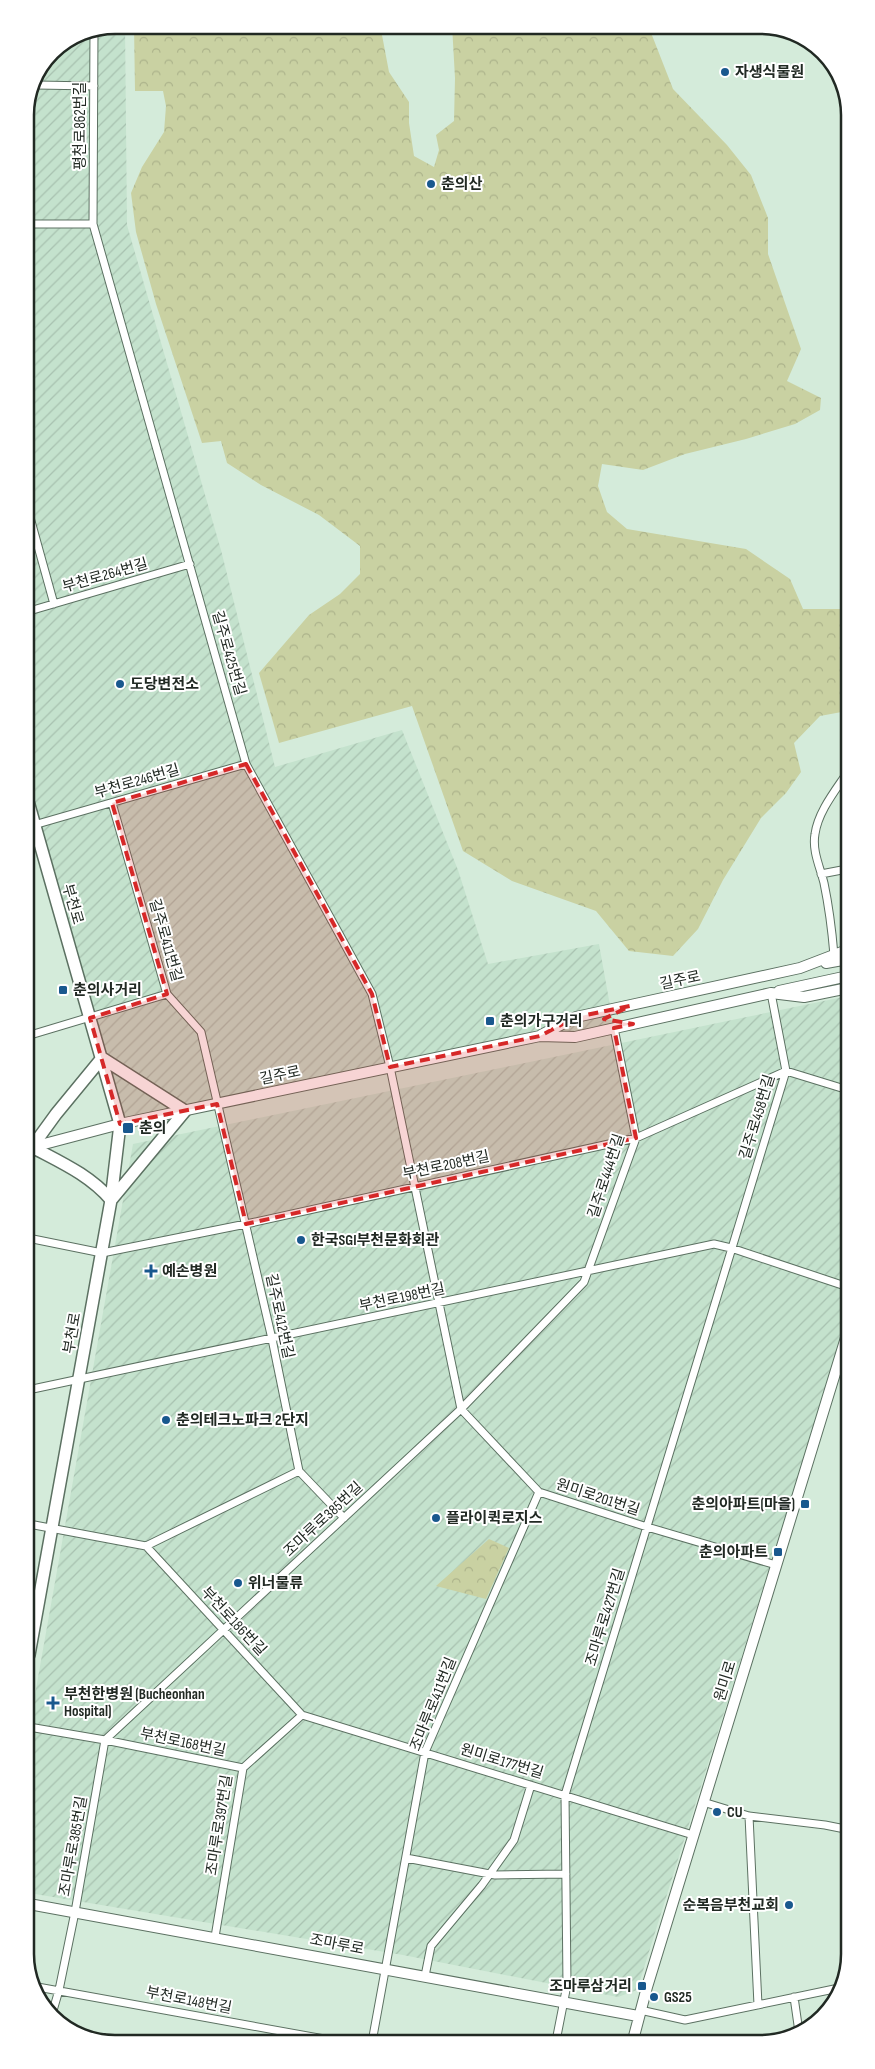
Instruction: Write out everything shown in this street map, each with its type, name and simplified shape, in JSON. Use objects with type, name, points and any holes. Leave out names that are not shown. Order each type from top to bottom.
[{"type":"main road","name":"부천로","points":[[34,836],[102,1058],[120,1124],[112,1200],[34,1627]]},
{"type":"main road","points":[[34,1143],[102,1058],[185,1111],[112,1200],[102,1189],[76,1170],[34,1150]]},
{"type":"street","name":"평천로862번길","points":[[93,224],[94,37]]},
{"type":"street","points":[[40,85],[94,86]]},
{"type":"street","points":[[34,224],[93,224]]},
{"type":"street","name":"길주로425번길","points":[[93,224],[246,764],[372,994],[390,1067],[440,1303]]},
{"type":"street","points":[[34,532],[54,604]]},
{"type":"street","name":"부천로264번길","points":[[34,610],[190,564]]},
{"type":"street","name":"부천로246번길","points":[[34,825],[246,764]]},
{"type":"street","points":[[834,955],[828,906],[816,851],[815,832],[826,808],[841,783]]},
{"type":"street","name":"길주로411번길","points":[[112,803],[167,994],[201,1032],[217,1104]]},
{"type":"street","points":[[821,874],[841,869]]},
{"type":"street","name":"길주로","points":[[800,968],[841,952]]},
{"type":"street","name":"길주로","points":[[540,1036],[576,1017],[841,960]]},
{"type":"street","name":"길주로","points":[[34,1147],[120,1124],[390,1067],[540,1036],[575,1037],[841,978]]},
{"type":"street","name":"길주로","points":[[771,993],[804,997],[841,989]]},
{"type":"street","name":"길주로458번길","points":[[731,1248],[786,1071],[771,993]]},
{"type":"street","points":[[34,1034],[167,994]]},
{"type":"street","points":[[630,1006],[621,1011],[620,1017],[622,1020],[633,1024]]},
{"type":"street","name":"길주로444번길","points":[[589,1271],[636,1138],[614,1028]]},
{"type":"street","points":[[786,1071],[841,1088]]},
{"type":"street","name":"부천로208번길","points":[[102,1253],[246,1224],[636,1138],[786,1071]]},
{"type":"street","name":"길주로412번길","points":[[217,1104],[272,1339],[299,1470]]},
{"type":"street","points":[[34,1239],[102,1253]]},
{"type":"street","name":"부천로198번길","points":[[34,1389],[714,1244],[841,1285]]},
{"type":"street","name":"조마루로427번길","points":[[557,2035],[567,1985],[565,1795],[731,1248]]},
{"type":"street","name":"조마루로385번길","points":[[54,2008],[75,1912],[105,1740],[461,1409],[584,1282],[589,1271]]},
{"type":"street","points":[[440,1303],[461,1409]]},
{"type":"street","name":"원미로","points":[[635,2035],[639,2013],[841,1354]]},
{"type":"street","name":"원미로201번길","points":[[461,1409],[539,1492],[647,1527],[776,1565]]},
{"type":"street","points":[[34,1525],[146,1546],[299,1470],[344,1518]]},
{"type":"street","name":"조마루로411번길","points":[[373,2035],[425,1752],[539,1492]]},
{"type":"street","name":"부천로186번길","points":[[146,1546],[302,1715]]},
{"type":"street","name":"원미로177번길","points":[[302,1715],[693,1835]]},
{"type":"street","name":"조마루로397번길","points":[[215,1936],[243,1768],[302,1715]]},
{"type":"street","name":"부천로168번길","points":[[34,1728],[243,1768]]},
{"type":"street","points":[[424,1976],[432,1946],[514,1840],[531,1785]]},
{"type":"street","points":[[703,1802],[750,1816],[841,1828]]},
{"type":"street","points":[[750,1816],[758,2005]]},
{"type":"street","points":[[406,1858],[489,1874],[523,1876],[566,1874]]},
{"type":"street","name":"조마루로","points":[[34,1905],[215,1936],[564,2002],[639,2013]]},
{"type":"street","name":"부천로148번길","points":[[41,1987],[303,2035]]},
{"type":"street","points":[[639,2013],[684,2020],[833,1989]]},
{"type":"street","points":[[794,1998],[798,2026]]},
{"type":"highlighted area","points":[[246,764],[372,994],[390,1067],[540,1036],[576,1017],[630,1006],[604,1019],[633,1024],[614,1028],[636,1138],[246,1224],[217,1104],[120,1124],[90,1018],[167,994],[112,803]]},
{"type":"shaded area","points":[[104,34],[125,34],[127,225],[221,550],[275,767],[402,730],[458,870],[488,964],[599,944],[614,1028],[120,1124],[34,823],[34,109],[42,79],[50,65],[74,45]]},
{"type":"shaded area","points":[[841,997],[841,1340],[637,1990],[618,1997],[403,1955],[34,1894],[34,1700],[133,1144]]},
{"type":"green space","points":[[134,34],[382,34],[389,72],[409,102],[409,123],[414,156],[434,167],[439,150],[436,135],[454,121],[455,78],[453,34],[652,34],[673,89],[727,145],[751,175],[768,218],[768,254],[801,349],[787,381],[821,398],[820,410],[795,424],[746,439],[685,454],[643,470],[602,464],[598,486],[607,512],[627,529],[746,549],[790,579],[803,609],[841,609],[841,712],[820,716],[794,743],[801,772],[786,793],[761,818],[723,880],[698,929],[673,956],[629,951],[596,911],[512,881],[463,851],[412,706],[279,743],[259,673],[309,615],[340,594],[360,574],[360,546],[319,515],[261,485],[227,463],[221,441],[202,443],[156,304],[136,232],[131,193],[142,167],[164,132],[166,106],[163,91],[135,91]]},
{"type":"green space","points":[[489,1539],[509,1548],[486,1599],[436,1586]]},
{"type":"place","name":"자생식물원","points":[[725,72]]},
{"type":"place","name":"춘의산","points":[[431,184]]},
{"type":"place","name":"도당변전소","points":[[120,684]]},
{"type":"place","name":"춘의사거리","points":[[63,990]]},
{"type":"place","name":"춘의가구거리","points":[[490,1021]]},
{"type":"place","name":"춘의","points":[[128,1128]]},
{"type":"place","name":"한국SGI부천문화회관","points":[[301,1240]]},
{"type":"place","name":"예손병원","points":[[151,1271]]},
{"type":"place","name":"춘의테크노파크 2단지","points":[[166,1420]]},
{"type":"place","name":"춘의아파트(마을)","points":[[805,1504]]},
{"type":"place","name":"플라이퀵로지스","points":[[436,1518]]},
{"type":"place","name":"춘의아파트","points":[[778,1552]]},
{"type":"place","name":"위너물류","points":[[238,1583]]},
{"type":"place","name":"부천한병원 (Bucheonhan Hospital)","points":[[53,1703]]},
{"type":"place","name":"CU","points":[[717,1812]]},
{"type":"place","name":"순복음부천교회","points":[[789,1905]]},
{"type":"place","name":"조마루삼거리","points":[[642,1986]]},
{"type":"place","name":"GS25","points":[[654,1997]]}]
